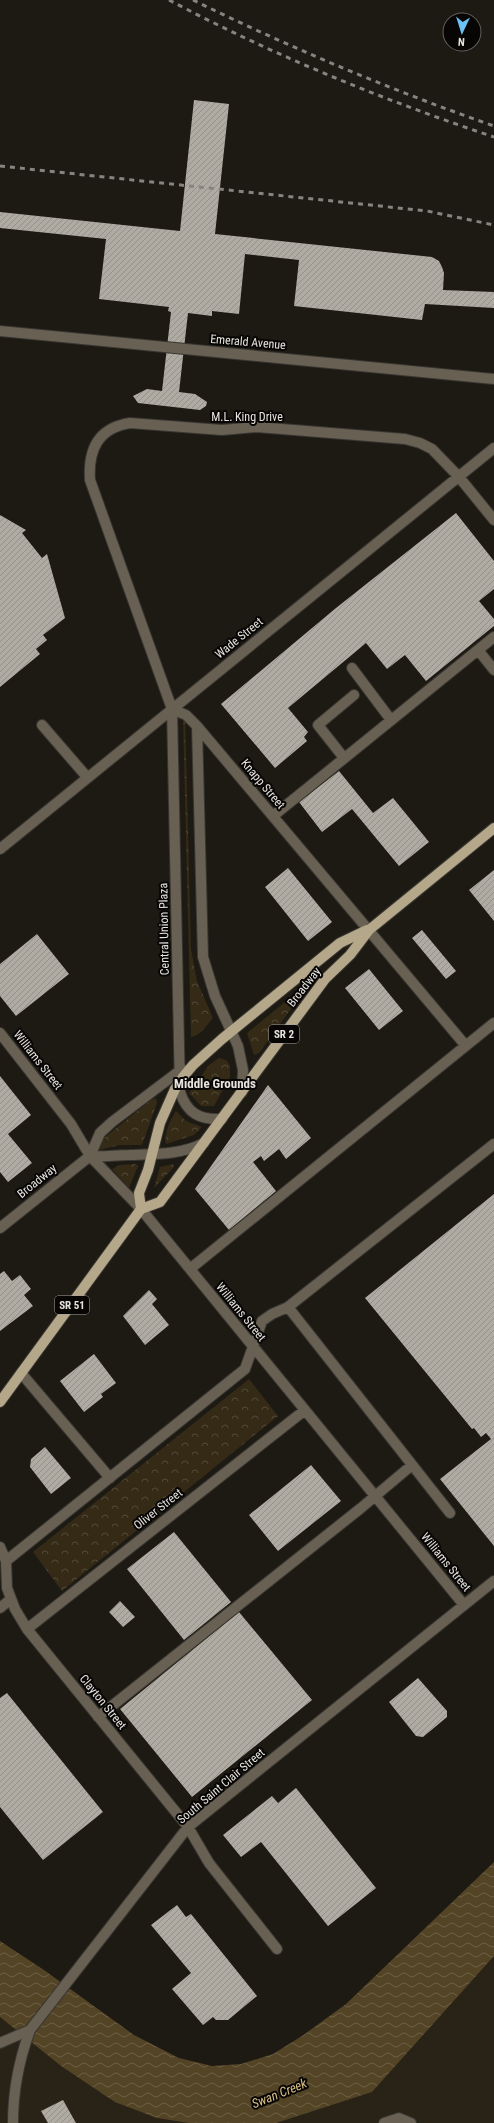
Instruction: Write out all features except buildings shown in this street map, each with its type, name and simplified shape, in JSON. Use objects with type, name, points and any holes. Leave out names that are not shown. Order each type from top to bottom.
[{"type":"main road","name":"Broadway","points":[[204,1143],[325,980],[350,955],[369,930],[494,828]]},
{"type":"main road","name":"Broadway","points":[[222,1039],[340,943],[369,930]]},
{"type":"main road","name":"SR 2","points":[[204,1143],[160,1202],[141,1209],[139,1193],[145,1182],[160,1123],[179,1082],[193,1064],[222,1039]]},
{"type":"main road","name":"SR 51","points":[[0,1402],[141,1209]]},
{"type":"street","name":"Emerald Avenue","points":[[0,331],[494,379]]},
{"type":"street","name":"M.L. King Drive","points":[[172,709],[90,480],[91,460],[96,443],[110,429],[118,425],[130,423],[222,430],[257,427],[405,439],[420,443],[432,449],[459,477],[494,520]]},
{"type":"street","name":"Wade Street","points":[[0,848],[494,448]]},
{"type":"street","points":[[273,816],[494,637]]},
{"type":"street","points":[[478,650],[494,670]]},
{"type":"street","points":[[352,668],[391,720]]},
{"type":"street","points":[[344,758],[318,725],[354,695]]},
{"type":"street","name":"Knapp Street","points":[[172,709],[186,715],[197,726],[466,1046]]},
{"type":"street","name":"Central Union Plaza","points":[[172,709],[179,1082],[183,1101],[194,1115],[208,1119],[222,1119]]},
{"type":"street","points":[[42,725],[87,778]]},
{"type":"street","points":[[197,726],[202,943],[210,983],[232,1031],[243,1070],[242,1092]]},
{"type":"street","points":[[190,1269],[494,1023]]},
{"type":"street","name":"Williams Street","points":[[1,1035],[74,1128],[90,1156],[141,1209],[464,1605]]},
{"type":"street","name":"Broadway","points":[[2,1222],[90,1156],[100,1133],[222,1039]]},
{"type":"street","points":[[90,1156],[109,1158],[130,1155],[165,1155],[186,1150],[204,1143]]},
{"type":"street","points":[[6,1561],[245,1369],[262,1321],[272,1314],[288,1307],[376,1239],[494,1144]]},
{"type":"street","points":[[288,1307],[450,1513]]},
{"type":"street","points":[[21,1373],[110,1478]]},
{"type":"street","name":"Oliver Street","points":[[27,1629],[305,1410]]},
{"type":"street","points":[[98,1717],[412,1465]]},
{"type":"street","name":"Clayton Street","points":[[0,1547],[6,1561],[4,1587],[27,1629],[188,1827],[209,1863],[277,1949]]},
{"type":"street","name":"South Saint Clair Street","points":[[4,2042],[30,2030],[188,1827],[494,1582]]},
{"type":"street","points":[[0,1608],[11,1599]]},
{"type":"street","points":[[13,2123],[14,2095],[22,2051],[30,2030]]},
{"type":"street","points":[[384,2123],[399,2118],[411,2123]]},
{"type":"shaded area","points":[[494,1956],[494,2123],[275,2123],[372,2092]]},
{"type":"shaded area","points":[[0,2017],[61,2066],[157,2118],[189,2123],[0,2123]]},
{"type":"green space","points":[[183,716],[185,716],[191,949],[197,981],[213,1018],[197,1035],[191,1037]]},
{"type":"green space","points":[[295,994],[298,995],[298,999],[259,1053],[254,1055],[247,1033]]},
{"type":"green space","points":[[219,1058],[226,1060],[230,1065],[230,1077],[214,1106],[201,1106],[189,1093],[209,1065]]},
{"type":"green space","points":[[156,1098],[157,1103],[142,1145],[120,1145],[99,1150],[97,1148],[99,1142],[151,1100]]},
{"type":"green space","points":[[176,1111],[186,1121],[202,1127],[194,1135],[166,1144],[165,1141],[170,1122]]},
{"type":"green space","points":[[135,1164],[138,1166],[129,1188],[112,1169],[120,1165]]},
{"type":"green space","points":[[173,1164],[174,1167],[154,1188],[160,1167]]},
{"type":"green space","points":[[249,1379],[278,1416],[62,1591],[33,1552]]},
{"type":"water","name":"Swan Creek","points":[[494,1862],[494,1956],[372,2092],[276,2123],[189,2123],[157,2118],[115,2102],[61,2066],[0,2017],[0,1941],[44,1970],[134,2035],[179,2058],[212,2066],[241,2064],[273,2054],[302,2036],[346,2004]]},
{"type":"railway","points":[[169,0],[288,58],[411,108],[494,137]]},
{"type":"railway","points":[[193,0],[342,68],[417,98],[494,126]]},
{"type":"railway","points":[[0,166],[427,211],[494,225]]},
{"type":"district","name":"Middle Grounds","points":[[215,1083]]}]
